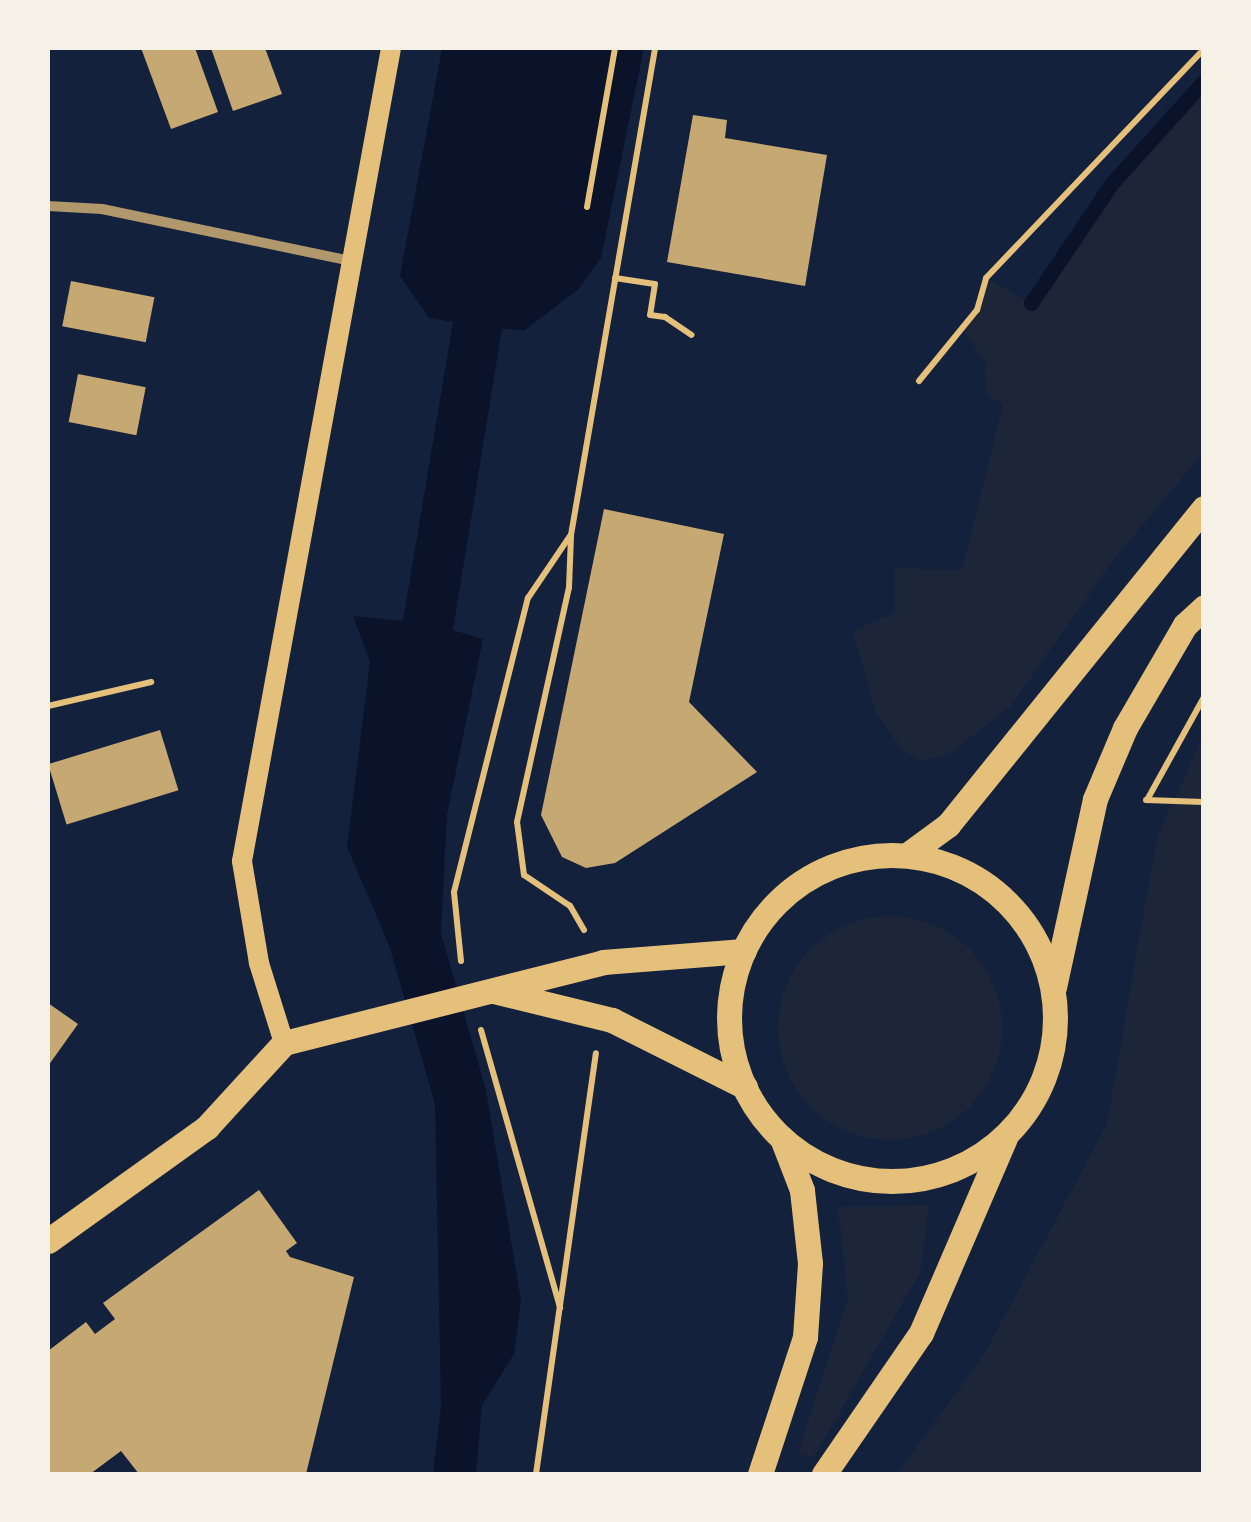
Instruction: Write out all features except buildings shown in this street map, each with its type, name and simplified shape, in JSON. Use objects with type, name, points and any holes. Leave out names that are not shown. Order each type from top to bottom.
[{"type":"main road","points":[[284,1043],[260,963],[242,862],[391,48]]},
{"type":"main road","points":[[907,855],[948,825],[1204,508]]},
{"type":"main road","points":[[824,1474],[921,1332],[1004,1138],[1043,1077],[1054,1043],[1054,990],[1095,798],[1125,728],[1185,625],[1204,606]]},
{"type":"main road","points":[[1004,1138],[959,1168],[911,1180],[852,1178],[802,1156],[762,1119],[733,1058],[728,1010],[744,951],[764,915],[804,880],[854,859],[907,855],[959,868],[1003,897],[1036,939],[1054,990]]},
{"type":"main road","points":[[48,1242],[207,1126],[284,1043],[391,1020],[487,989],[603,962],[744,951]]},
{"type":"main road","points":[[487,989],[612,1020],[745,1087]]},
{"type":"main road","points":[[760,1474],[805,1337],[809,1282],[802,1190],[782,1138]]},
{"type":"street","points":[[48,206],[102,209],[352,261]]},
{"type":"path","points":[[587,208],[615,48]]},
{"type":"path","points":[[603,962],[570,906],[524,874],[517,822],[569,588],[570,534],[654,48]]},
{"type":"path","points":[[919,381],[976,310],[986,278],[1204,49]]},
{"type":"path","points":[[615,278],[655,284],[650,315],[666,317],[692,336]]},
{"type":"path","points":[[528,598],[570,534]]},
{"type":"path","points":[[48,706],[150,682]]},
{"type":"path","points":[[1146,800],[1204,697]]},
{"type":"path","points":[[1095,798],[1204,802]]},
{"type":"path","points":[[536,1474],[592,1061],[612,1020]]},
{"type":"shaded area","points":[[442,48],[644,48],[601,258],[579,289],[525,330],[502,329],[453,630],[483,639],[447,815],[441,933],[486,1090],[521,1301],[514,1354],[482,1405],[476,1474],[433,1474],[441,1406],[435,1104],[390,948],[347,847],[370,662],[353,616],[403,621],[453,322],[429,318],[400,276]]},
{"type":"shaded area","points":[[1203,81],[1203,453],[1114,559],[1011,706],[948,755],[921,761],[903,751],[876,713],[853,631],[895,613],[895,568],[962,570],[1003,404],[986,394],[985,362],[960,325],[977,309],[986,278],[1031,303],[1112,183]]},
{"type":"shaded area","points":[[1203,737],[1203,1474],[897,1474],[985,1353],[1107,1124],[1157,837]]},
{"type":"shaded area","points":[[890,916],[933,924],[969,949],[994,985],[1002,1028],[994,1071],[969,1107],[933,1132],[890,1140],[847,1132],[811,1107],[786,1071],[778,1028],[786,985],[811,949],[847,924]]},
{"type":"shaded area","points":[[929,1205],[920,1273],[813,1458],[798,1453],[848,1298],[838,1207]]},
{"type":"waterway","points":[[1031,303],[1112,183],[1204,81]]}]
